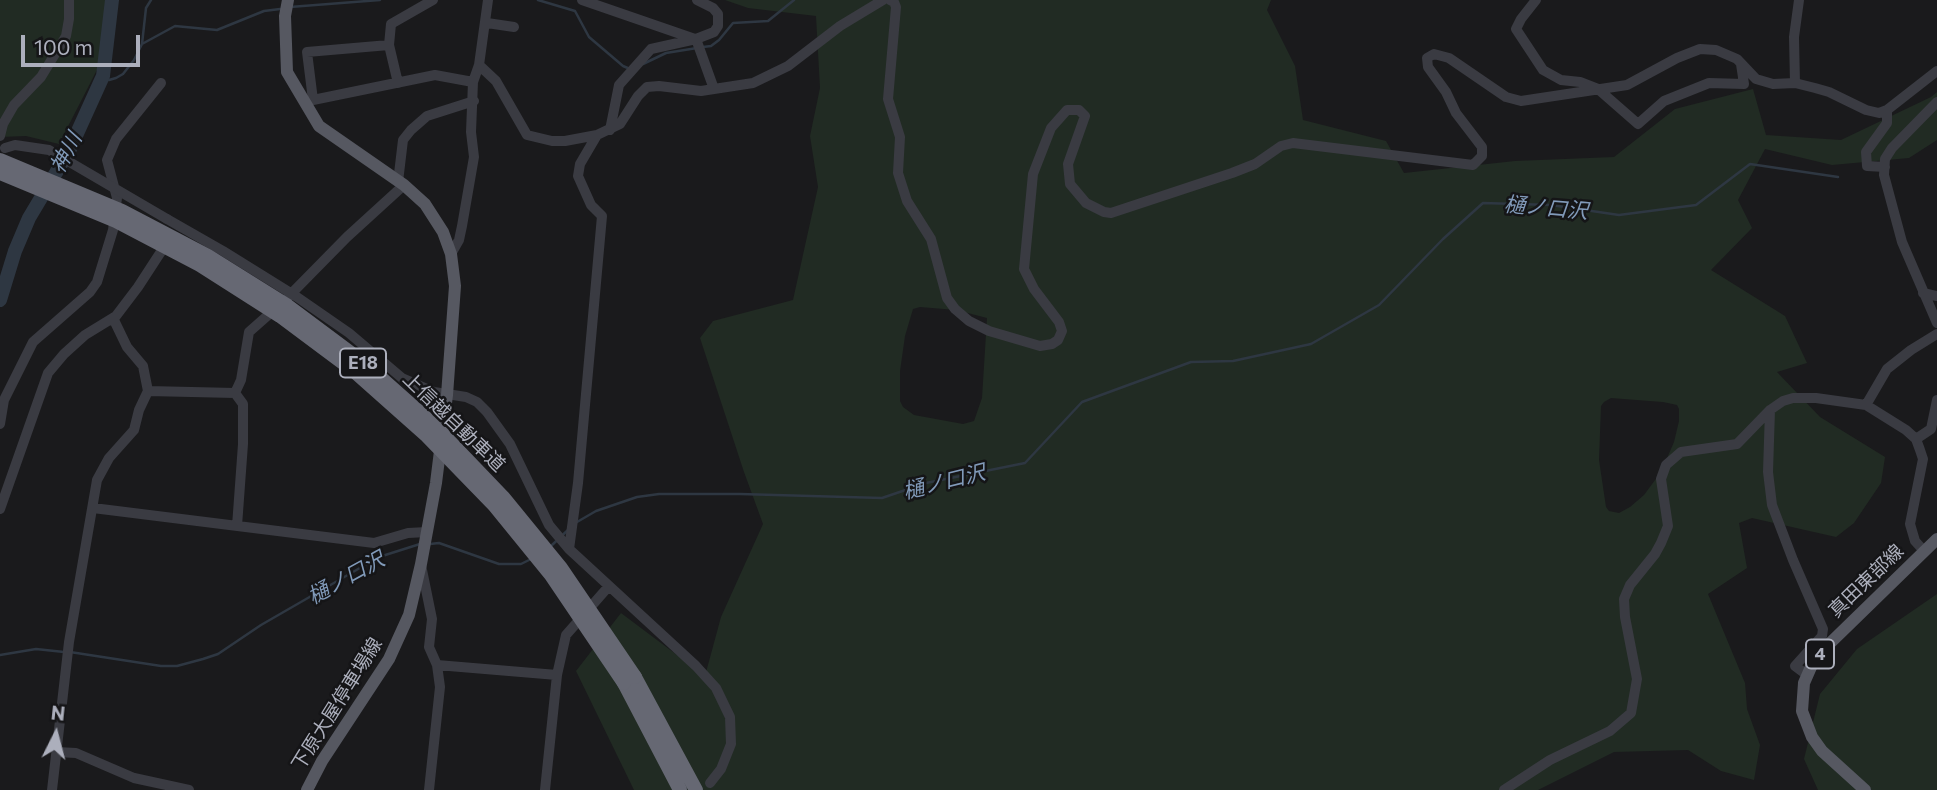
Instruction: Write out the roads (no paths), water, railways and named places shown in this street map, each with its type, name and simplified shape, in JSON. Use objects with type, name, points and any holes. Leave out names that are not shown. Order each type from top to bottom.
[{"type":"highway","name":"上信越自動車道","points":[[1,147],[197,250],[288,306],[363,362],[435,426],[503,497],[561,568],[630,680],[680,790]]},
{"type":"highway","name":"上信越自動車道","points":[[0,173],[116,221],[200,265],[280,316],[355,372],[426,436],[494,505],[630,680],[703,787]]},
{"type":"main road","name":"下原大屋停車場線","points":[[287,5],[287,72],[319,126],[401,183],[425,204],[435,217],[451,254],[455,286],[447,395],[436,483],[409,615],[389,659],[322,761],[307,790]]},
{"type":"main road","name":"真田東部線","points":[[1864,790],[1822,751],[1808,729],[1801,701],[1807,675],[1824,649],[1937,539]]},
{"type":"street","points":[[69,0],[66,36],[41,77],[14,105],[3,124],[1,147],[15,145],[49,150],[292,294],[349,333],[402,378],[418,387],[466,397],[477,402],[510,444],[549,525],[569,549],[696,666],[716,688],[725,703],[730,718],[731,744],[721,769],[703,787]]},
{"type":"street","points":[[398,83],[389,45],[391,24],[433,0]]},
{"type":"street","points":[[451,254],[459,240],[474,157],[471,132],[473,82],[479,65],[488,0]]},
{"type":"street","points":[[582,0],[696,39]]},
{"type":"street","points":[[610,130],[619,85],[651,49],[714,32],[719,14],[697,0]]},
{"type":"street","points":[[479,65],[496,81],[527,135],[552,141],[597,135],[620,124],[647,87],[701,91],[753,83],[788,66],[840,26],[883,0]]},
{"type":"street","points":[[890,0],[896,7],[888,99],[901,137],[898,173],[907,201],[931,239],[947,298],[955,309],[970,321],[989,331],[1040,346],[1058,340],[1062,331],[1059,322],[1034,289],[1024,269],[1033,174],[1051,128],[1067,110],[1079,110],[1085,120],[1068,164],[1070,184],[1086,203],[1097,210],[1111,213],[1233,173],[1255,164],[1281,146],[1293,143],[1473,164],[1482,156],[1482,147],[1456,113],[1446,92],[1428,67],[1427,58],[1430,55],[1449,58],[1506,97],[1521,101],[1627,85],[1677,58],[1700,49],[1716,50],[1740,62],[1756,79],[1773,84],[1795,83],[1829,92],[1880,113],[1935,74]]},
{"type":"street","points":[[1536,0],[1521,19],[1517,29],[1543,69],[1560,80],[1580,82],[1598,89],[1638,124],[1664,101],[1709,83],[1744,84],[1740,62]]},
{"type":"street","points":[[1795,83],[1794,37],[1799,0]]},
{"type":"street","points":[[486,23],[514,27]]},
{"type":"street","points":[[696,39],[714,89]]},
{"type":"street","points":[[389,45],[307,52],[313,100],[435,75],[473,82]]},
{"type":"street","points":[[0,424],[4,400],[33,342],[90,292],[97,282],[113,230],[117,198],[107,160],[116,139],[161,83]]},
{"type":"street","points":[[235,393],[241,380],[249,332],[292,294],[401,183],[403,140],[411,130],[427,116],[474,101]]},
{"type":"street","points":[[1937,102],[1892,148],[1885,159],[1884,175],[1902,242],[1937,323]]},
{"type":"street","points":[[1885,167],[1867,166],[1866,152],[1887,123],[1887,110]]},
{"type":"street","points":[[569,549],[578,483],[602,216],[590,205],[578,176],[580,164],[597,135]]},
{"type":"street","points":[[0,509],[48,373],[64,354],[86,335],[113,318],[138,287],[177,225]]},
{"type":"street","points":[[1923,293],[1937,296]]},
{"type":"street","points":[[52,790],[68,652],[97,480],[109,458],[134,430],[148,391],[143,366],[127,347],[113,318]]},
{"type":"street","points":[[1866,405],[1887,369],[1937,334]]},
{"type":"street","points":[[148,391],[235,393]]},
{"type":"street","points":[[235,393],[243,404],[244,417],[237,526]]},
{"type":"street","points":[[1504,790],[1550,761],[1610,731],[1630,713],[1637,679],[1624,599],[1630,585],[1655,554],[1668,526],[1661,479],[1666,465],[1681,452],[1737,444],[1770,410],[1793,398],[1816,398],[1866,405],[1916,439],[1923,459],[1911,532],[1914,541],[1924,551]]},
{"type":"street","points":[[1916,439],[1931,429],[1937,400]]},
{"type":"street","points":[[1770,410],[1768,472],[1772,505],[1823,629],[1822,636],[1795,666],[1807,675]]},
{"type":"street","points":[[93,508],[374,543],[408,533],[425,540]]},
{"type":"street","points":[[421,564],[432,619],[429,647],[437,665],[440,687],[429,790]]},
{"type":"street","points":[[545,790],[557,675],[566,635],[609,586]]},
{"type":"street","points":[[437,665],[557,675]]},
{"type":"street","points":[[57,752],[76,753],[134,778],[189,790]]},
{"type":"waterway","name":"神川","points":[[0,300],[15,251],[29,218],[69,151],[103,76],[112,0]]},
{"type":"waterway","points":[[103,76],[109,80],[116,78],[123,74],[134,60],[142,44],[146,8],[151,0]]},
{"type":"waterway","points":[[290,7],[380,0]]},
{"type":"waterway","points":[[538,0],[575,11],[589,37],[630,69]]},
{"type":"waterway","points":[[703,47],[711,46],[719,40],[733,23],[768,21],[794,0]]},
{"type":"waterway","points":[[142,44],[175,26],[217,30],[264,11],[280,9]]},
{"type":"waterway","points":[[643,64],[666,53],[697,48]]},
{"type":"waterway","name":"樋ノ口沢","points":[[577,522],[596,511],[637,497],[659,494],[882,498],[926,483],[1025,463],[1082,402],[1191,362],[1233,361],[1311,344],[1379,305],[1443,239],[1483,203],[1551,205],[1619,215],[1696,205],[1750,164],[1838,177]]},
{"type":"waterway","name":"樋ノ口沢","points":[[551,546],[569,529]]},
{"type":"waterway","name":"樋ノ口沢","points":[[430,544],[439,543],[499,564],[521,564],[531,559]]},
{"type":"waterway","name":"樋ノ口沢","points":[[70,652],[161,666],[177,666],[203,659],[218,654],[261,625],[379,557],[420,544]]},
{"type":"waterway","name":"樋ノ口沢","points":[[0,655],[36,649],[64,652]]}]
